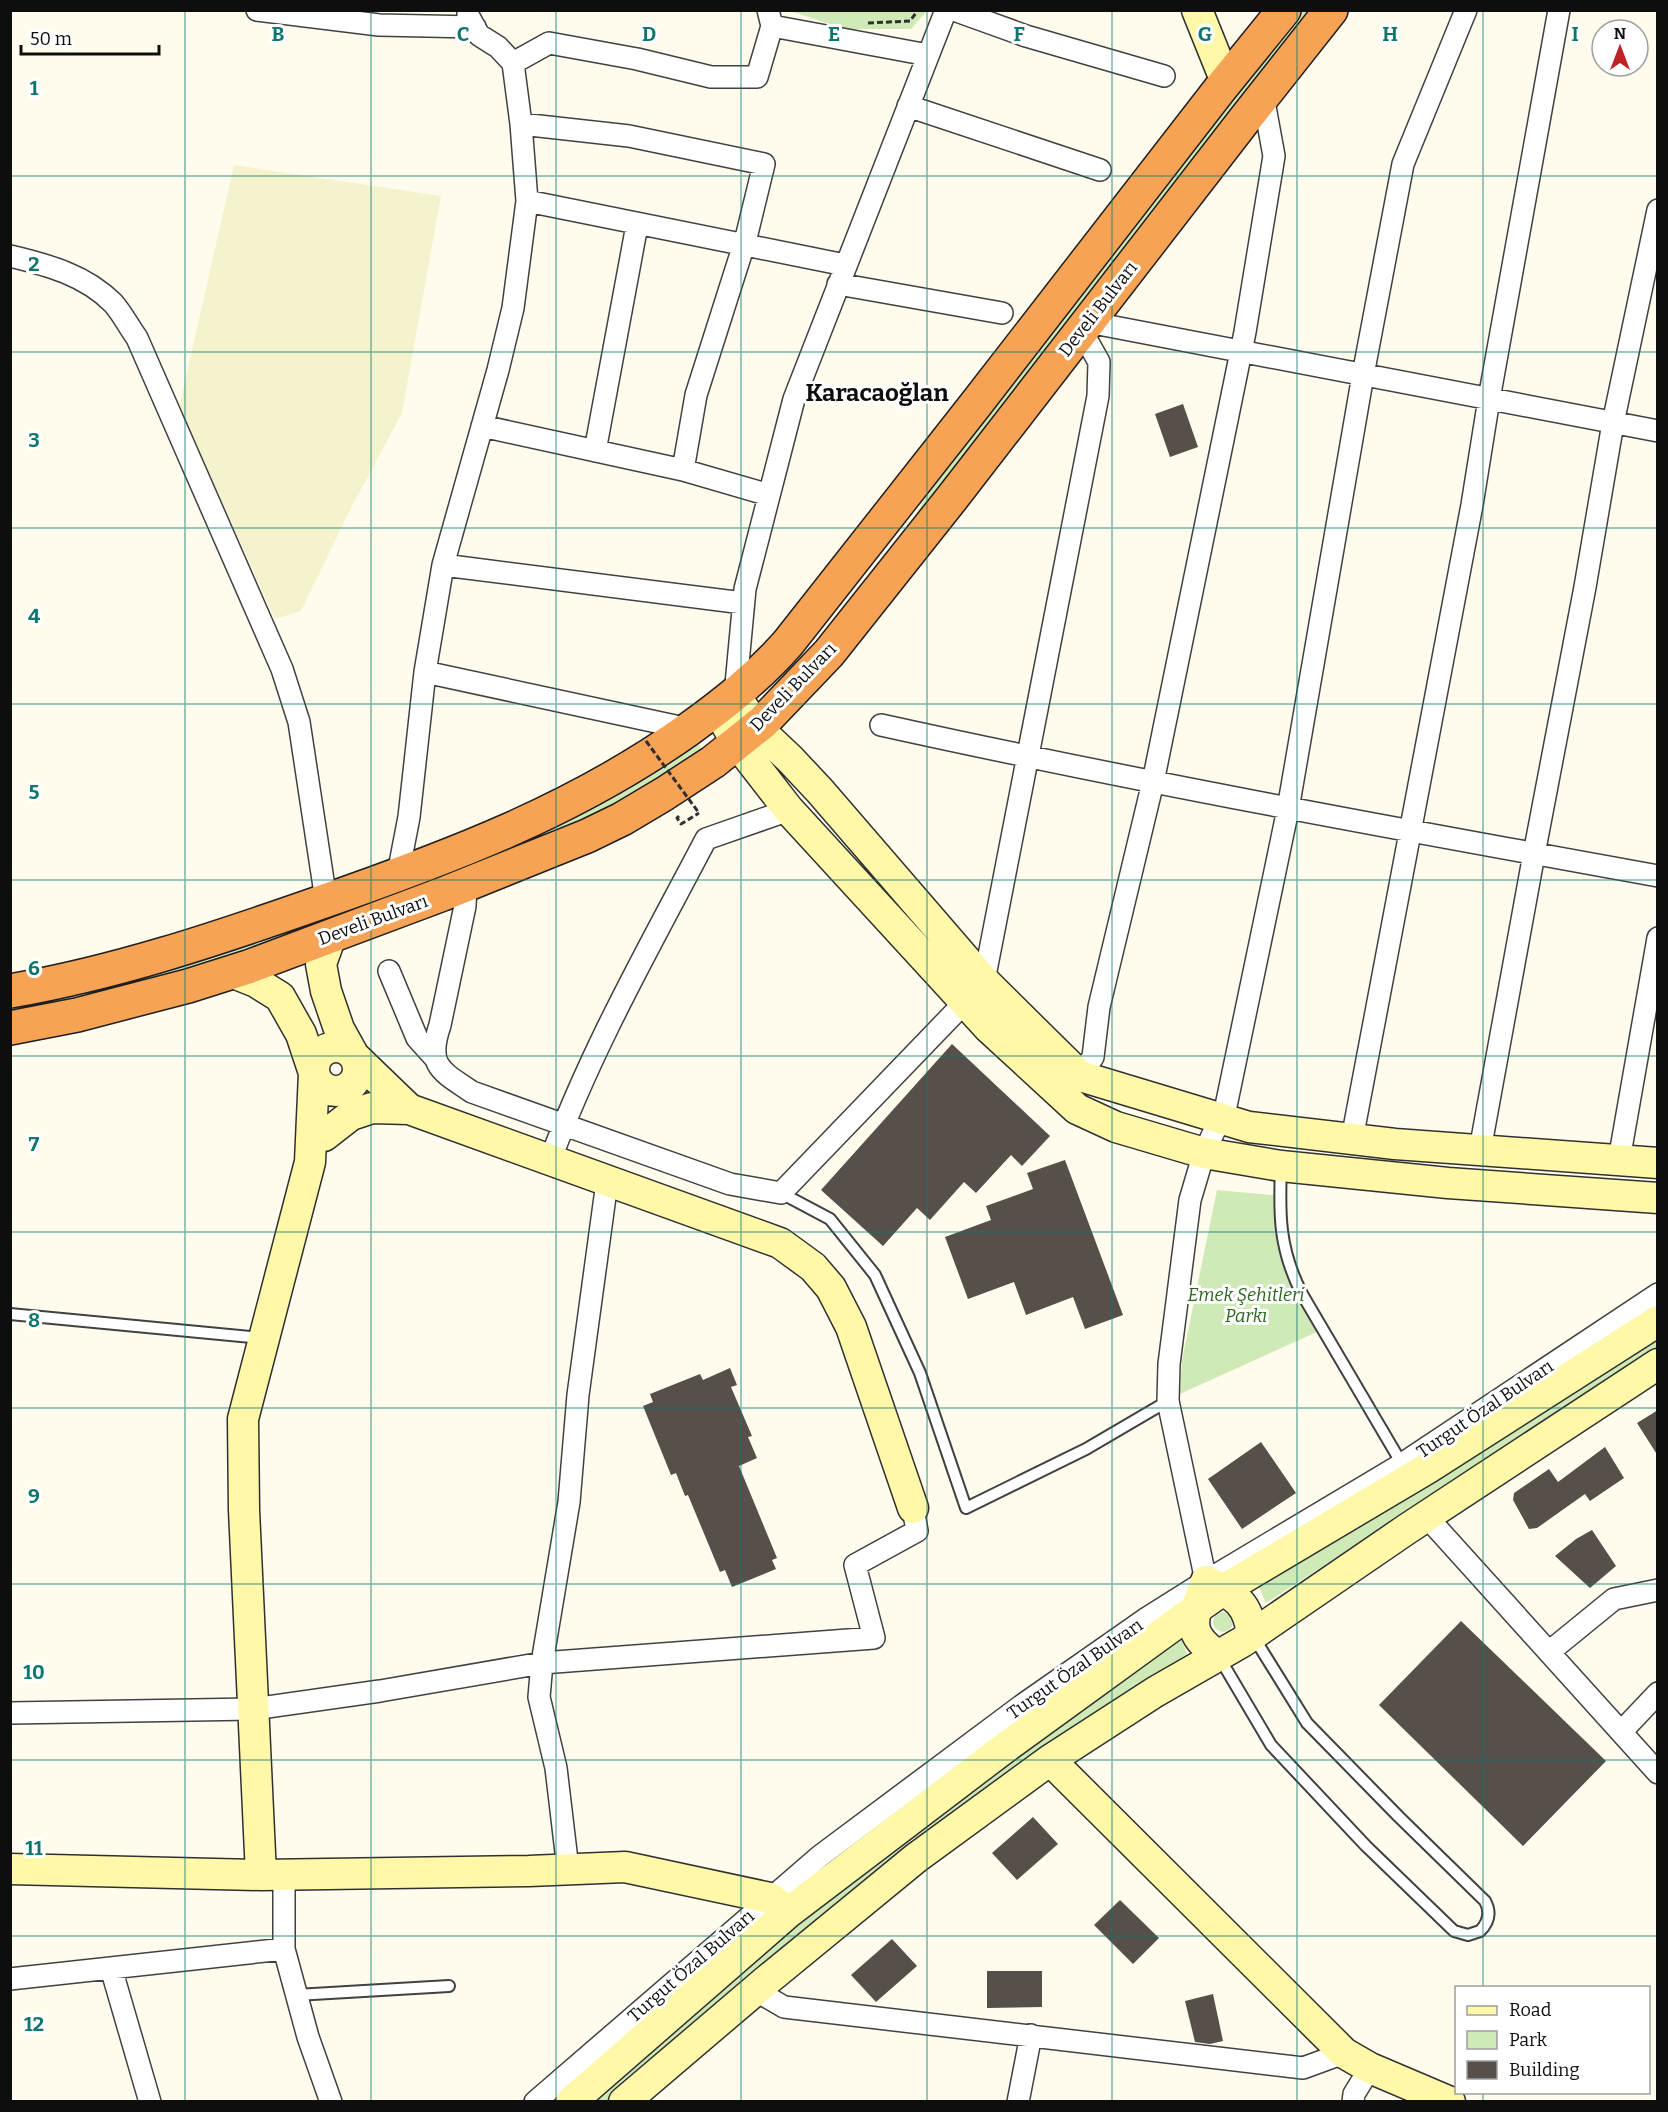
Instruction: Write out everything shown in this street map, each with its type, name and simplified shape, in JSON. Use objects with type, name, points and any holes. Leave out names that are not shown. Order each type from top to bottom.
[{"type":"highway","name":"Develi Bulvarı","points":[[10,991],[98,972],[170,953],[398,874],[548,813],[630,769],[726,702],[768,665],[788,643],[1284,10]]},
{"type":"highway","name":"Develi Bulvarı","points":[[10,1028],[129,1003],[231,972],[530,861],[622,819],[713,762],[790,696],[829,653],[1331,10]]},
{"type":"street","points":[[257,10],[380,26],[471,19],[479,35],[498,48],[513,63],[521,124],[527,201],[513,308],[443,565],[425,672],[409,817],[398,874]]},
{"type":"street","points":[[946,10],[794,399],[745,589],[726,702],[789,810],[974,991],[1080,1076],[1249,1127],[1352,1139],[1658,1163]]},
{"type":"street","points":[[954,10],[1026,36],[1164,76]]},
{"type":"street","points":[[1197,10],[1226,82]]},
{"type":"street","points":[[1252,1635],[1247,1611],[1235,1596],[1215,1585],[1168,1401],[1169,1364],[1190,1200],[1204,1153],[1226,1106],[1288,809],[1363,375],[1403,164],[1466,10]]},
{"type":"street","points":[[1352,1139],[1472,505],[1559,10]]},
{"type":"street","points":[[513,63],[549,43],[637,59],[711,77],[757,76],[770,18],[928,55]]},
{"type":"street","points":[[1080,1076],[1093,1058],[1099,1007],[1153,782],[1241,352],[1274,156],[1263,96]]},
{"type":"street","points":[[908,106],[1100,170]]},
{"type":"street","points":[[521,124],[629,136],[764,164],[744,245],[696,395],[683,470]]},
{"type":"street","points":[[527,201],[744,245],[842,274],[1002,313]]},
{"type":"street","points":[[1480,1150],[1585,587],[1613,423],[1658,210]]},
{"type":"street","points":[[595,451],[637,225]]},
{"type":"street","points":[[10,256],[54,266],[91,286],[114,304],[137,338],[282,669],[299,722],[326,900]]},
{"type":"street","points":[[1085,326],[1241,352],[1658,431]]},
{"type":"street","points":[[389,971],[417,1038],[435,1058],[442,1071],[472,1092],[730,1184],[781,1193],[974,991],[1029,758],[1098,396],[1100,362],[1085,326]]},
{"type":"street","points":[[482,426],[683,470],[769,495]]},
{"type":"street","points":[[443,565],[743,603]]},
{"type":"street","points":[[425,672],[689,729]]},
{"type":"street","points":[[881,725],[1029,758],[1288,809],[1658,876]]},
{"type":"street","points":[[747,735],[790,759],[820,791],[974,991],[989,1028],[1077,1109],[1116,1127],[1204,1153],[1281,1166],[1448,1183],[1658,1198]]},
{"type":"street","points":[[550,1161],[563,1126],[630,982],[706,839],[789,810]]},
{"type":"street","points":[[435,1058],[435,1042],[465,906],[466,885]]},
{"type":"street","points":[[310,1162],[357,1076],[357,1062],[339,1029],[326,991],[321,964],[331,936]]},
{"type":"street","points":[[1619,1160],[1658,938]]},
{"type":"street","points":[[231,972],[256,982],[280,997],[301,1034],[314,1073],[322,1086],[328,1089],[343,1090],[349,1087]]},
{"type":"street","points":[[331,2102],[308,2037],[284,1949],[273,1875],[253,1709],[243,1510],[243,1419],[310,1162],[314,1073],[317,1059],[328,1049],[342,1048],[354,1056],[409,1109]]},
{"type":"street","points":[[10,1713],[253,1709],[380,1691],[542,1663],[874,1638],[855,1565],[916,1531],[913,1508],[850,1327],[831,1288],[813,1267],[780,1243],[409,1109],[372,1108],[351,1116],[324,1136]]},
{"type":"street","points":[[568,1869],[556,1768],[539,1697],[542,1663],[569,1502],[578,1395],[607,1182]]},
{"type":"street","name":"Turgut Özal Bulvarı","points":[[535,2102],[780,1905],[1002,1750],[1196,1609],[1215,1585],[1658,1294]]},
{"type":"street","name":"Turgut Özal Bulvarı","points":[[571,2102],[780,1905],[820,1856],[1021,1706],[1136,1626],[1428,1468],[1658,1321]]},
{"type":"street","points":[[624,2102],[755,1990],[916,1858],[1050,1760],[1155,1692],[1252,1635],[1426,1516],[1658,1364]]},
{"type":"street","points":[[1426,1516],[1658,1773]]},
{"type":"street","points":[[1549,1652],[1614,1599],[1658,1590]]},
{"type":"street","points":[[1196,1609],[1194,1627],[1199,1640],[1219,1656]]},
{"type":"street","points":[[1622,1732],[1658,1693]]},
{"type":"street","points":[[1050,1760],[1344,2053],[1370,2068],[1447,2101]]},
{"type":"street","points":[[10,1869],[273,1875],[626,1867],[780,1905]]},
{"type":"street","points":[[10,1979],[284,1949]]},
{"type":"street","points":[[111,1968],[150,2102]]},
{"type":"street","points":[[755,1990],[784,2007],[1303,2068],[1344,2053]]},
{"type":"street","points":[[1018,2102],[1031,2035]]},
{"type":"street","points":[[1353,2102],[1354,2094],[1370,2068]]},
{"type":"lane","points":[[1281,1166],[1281,1232],[1294,1280],[1402,1464]]},
{"type":"lane","points":[[781,1193],[830,1219],[875,1275],[920,1373],[966,1508],[1086,1449],[1168,1401]]},
{"type":"lane","points":[[10,1314],[264,1338]]},
{"type":"lane","points":[[1219,1656],[1271,1745],[1366,1846],[1454,1931],[1468,1935],[1480,1931],[1489,1916],[1485,1900],[1307,1723],[1252,1635]]},
{"type":"lane","points":[[296,1995],[449,1986]]},
{"type":"path","points":[[858,23],[910,21],[918,10]]},
{"type":"path","points":[[646,741],[699,813],[681,824],[677,818],[684,812]]},
{"type":"shaded area","points":[[234,165],[441,196],[402,413],[351,508],[301,611],[275,619],[179,407]]},
{"type":"green space","points":[[790,11],[927,11],[911,29],[845,29]]},
{"type":"green space","points":[[1299,11],[1316,11],[886,558],[939,475]]},
{"type":"green space","points":[[697,741],[707,758],[555,837],[260,950],[11,1017],[10,1005],[56,996]]},
{"type":"green space","name":"Emek Şehitleri Parkı","points":[[1217,1190],[1273,1195],[1278,1238],[1291,1277],[1321,1330],[1180,1394],[1182,1360]]},
{"type":"green space","points":[[1657,1335],[1657,1350],[1266,1603],[1258,1585],[1411,1497],[1488,1449]]},
{"type":"green space","points":[[1223,1612],[1230,1615],[1233,1622],[1230,1629],[1223,1632],[1216,1629],[1213,1622],[1216,1615]]},
{"type":"green space","points":[[1179,1635],[1187,1654],[1033,1757],[933,1829],[764,1962],[607,2101],[591,2102],[782,1933]]},
{"type":"building","points":[[1183,404],[1198,447],[1170,457],[1155,414]]},
{"type":"building","points":[[952,1044],[1050,1136],[1022,1166],[1011,1155],[976,1193],[964,1182],[930,1220],[917,1208],[883,1246],[821,1190]]},
{"type":"building","points":[[1065,1160],[1123,1315],[1085,1329],[1073,1297],[1026,1315],[1014,1282],[968,1299],[945,1237],[991,1220],[986,1206],[1033,1189],[1027,1173]]},
{"type":"building","points":[[730,1368],[737,1385],[731,1387],[752,1436],[748,1437],[757,1458],[739,1466],[777,1558],[772,1560],[776,1569],[732,1587],[725,1570],[720,1572],[688,1495],[685,1496],[676,1473],[671,1475],[643,1406],[653,1402],[650,1394],[700,1374],[703,1380]]},
{"type":"building","points":[[1658,1410],[1658,1456],[1637,1423]]},
{"type":"building","points":[[1261,1442],[1296,1493],[1242,1529],[1208,1479]]},
{"type":"building","points":[[1605,1447],[1624,1478],[1590,1501],[1585,1494],[1537,1528],[1529,1529],[1513,1500],[1514,1493],[1549,1469],[1558,1482]]},
{"type":"building","points":[[1592,1530],[1616,1566],[1590,1588],[1555,1556],[1576,1539]]},
{"type":"building","points":[[1461,1621],[1606,1761],[1523,1846],[1379,1705]]},
{"type":"building","points":[[1033,1817],[1058,1844],[1017,1880],[992,1853]]},
{"type":"building","points":[[1120,1900],[1159,1938],[1133,1964],[1094,1925]]},
{"type":"building","points":[[892,1939],[917,1966],[876,2002],[851,1975]]},
{"type":"building","points":[[987,1971],[1042,1971],[1042,2007],[987,2008]]},
{"type":"building","points":[[1213,1994],[1223,2041],[1210,2044],[1195,2042],[1185,2001]]},
{"type":"district","name":"Karacaoğlan","points":[[877,393]]}]
